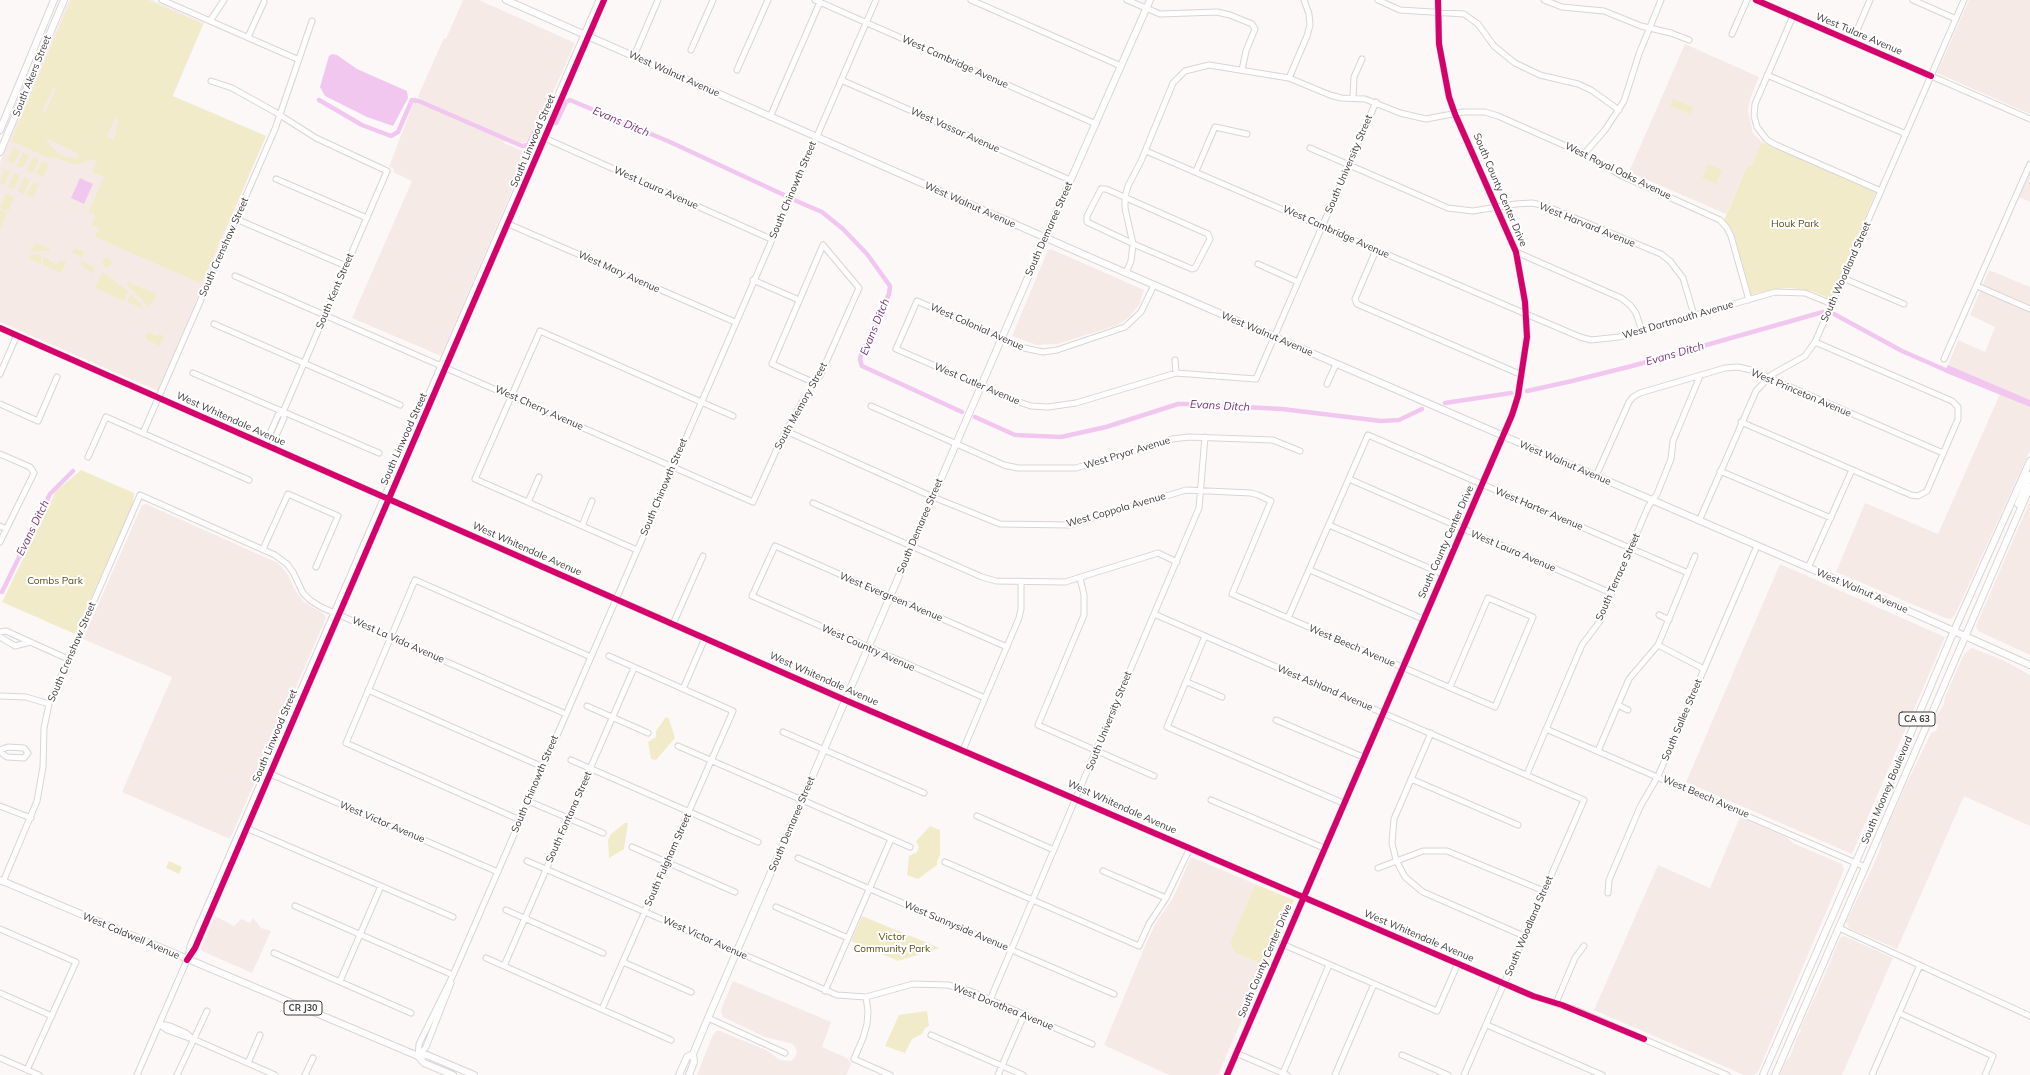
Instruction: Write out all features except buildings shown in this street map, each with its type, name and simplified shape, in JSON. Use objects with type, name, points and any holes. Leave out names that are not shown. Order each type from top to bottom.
[{"type":"main road","name":"South Akers Street","points":[[0,130],[54,0]]},
{"type":"main road","points":[[58,14],[60,0]]},
{"type":"main road","name":"South Akers Street","points":[[0,152],[64,0]]},
{"type":"main road","name":"West Walnut Avenue","points":[[506,0],[1045,238],[2030,665]]},
{"type":"main road","name":"South Demaree Street","points":[[689,1075],[694,1062],[693,1054],[736,952],[1070,180],[1150,0]]},
{"type":"main road","name":"South Mooney Boulevard","points":[[1763,1075],[1954,631],[2029,466]]},
{"type":"main road","points":[[2010,534],[2014,514],[2030,475]]},
{"type":"main road","name":"South Mooney Boulevard","points":[[1776,1075],[2030,487]]},
{"type":"main road","name":"West Caldwell Avenue","points":[[2,881],[418,1056],[424,1063],[452,1075]]},
{"type":"main road","name":"South Demaree Street","points":[[679,1075],[687,1057],[693,1054]]},
{"type":"main road","name":"West Caldwell Avenue","points":[[418,1056],[427,1055],[474,1075]]},
{"type":"street","points":[[162,0],[297,59]]},
{"type":"street","points":[[210,21],[224,0]]},
{"type":"street","name":"South Linwood Street","points":[[137,1075],[188,960],[195,948],[246,828],[305,680],[336,613],[444,366],[543,137],[586,35],[599,0]]},
{"type":"street","name":"South Linwood Street","points":[[586,35],[604,0]]},
{"type":"street","points":[[634,56],[658,0]]},
{"type":"street","points":[[691,50],[713,0]]},
{"type":"street","points":[[737,70],[768,0]]},
{"type":"street","name":"West Cambridge Avenue","points":[[815,0],[1096,124]]},
{"type":"street","name":"South Chinowth Street","points":[[418,1056],[419,1044],[453,975],[815,137],[876,0]]},
{"type":"street","points":[[971,0],[1121,66]]},
{"type":"street","points":[[1127,0],[1146,9],[1168,15],[1226,13],[1255,27],[1246,51],[1242,70]]},
{"type":"street","points":[[1289,78],[1307,36],[1310,25],[1309,14],[1304,0]]},
{"type":"street","points":[[1378,0],[1400,10],[1455,12],[1472,19],[1494,46],[1515,63],[1540,75],[1578,84],[1591,90],[1619,110]]},
{"type":"street","name":"South County Center Drive","points":[[1226,1075],[1422,619],[1503,436],[1518,396],[1526,337],[1526,314],[1516,252],[1498,208],[1455,114],[1443,69],[1437,11],[1438,0]]},
{"type":"street","points":[[1544,0],[1562,8],[1604,11],[1650,28],[1671,33],[1689,40]]},
{"type":"street","points":[[1584,154],[1605,130],[1619,110],[1661,0]]},
{"type":"street","points":[[1732,34],[1747,0]]},
{"type":"street","name":"West Tulare Avenue","points":[[1756,0],[2030,119]]},
{"type":"street","points":[[1852,42],[1870,0]]},
{"type":"street","points":[[1913,0],[1956,19]]},
{"type":"street","name":"South Woodland Street","points":[[1698,520],[1756,390],[1768,378],[1805,356],[1815,342],[1964,0]]},
{"type":"street","points":[[248,37],[264,2]]},
{"type":"street","points":[[770,117],[820,2]]},
{"type":"street","points":[[1793,16],[1755,104],[1754,116],[1757,127],[1767,140],[1776,145],[1881,190]]},
{"type":"street","name":"South Crenshaw Street","points":[[143,433],[280,115],[287,97],[297,59],[312,21]]},
{"type":"street","points":[[1353,97],[1354,77],[1362,59]]},
{"type":"street","name":"West Royal Oaks Avenue","points":[[1146,151],[1173,83],[1185,71],[1208,65],[1289,78],[1330,95],[1341,98],[1353,97],[1376,102],[1400,113],[1426,119],[1473,112],[1498,116],[1584,154],[1620,175],[1712,215],[1725,225],[1731,236],[1749,300]]},
{"type":"street","points":[[1767,75],[1906,134]]},
{"type":"street","name":"West Vassar Avenue","points":[[841,80],[1070,180]]},
{"type":"street","points":[[211,81],[232,88],[280,115]]},
{"type":"street","name":"South University Street","points":[[1256,379],[1376,102]]},
{"type":"street","name":"South Kent Street","points":[[271,448],[284,418],[283,412],[387,171],[322,141],[280,115]]},
{"type":"street","points":[[1196,171],[1215,127],[1247,134]]},
{"type":"street","name":"West Laura Avenue","points":[[543,137],[771,239]]},
{"type":"street","name":"West Harvard Avenue","points":[[1310,148],[1448,208],[1473,211],[1516,204],[1532,203],[1546,206],[1661,254],[1670,260],[1683,278],[1694,315]]},
{"type":"street","points":[[1126,273],[1132,257],[1133,244],[1125,198],[1134,172],[1146,151]]},
{"type":"street","name":"West Cambridge Avenue","points":[[1146,151],[1196,171],[1526,314]]},
{"type":"street","points":[[1944,359],[2030,164]]},
{"type":"street","points":[[276,179],[367,218]]},
{"type":"street","points":[[1101,189],[1106,189],[1125,198],[1208,234],[1210,239],[1199,263],[1195,268],[1192,269],[1133,244],[1087,222],[1087,216],[1101,189]]},
{"type":"street","points":[[236,219],[346,266]]},
{"type":"street","name":"West Mary Avenue","points":[[506,222],[735,322]]},
{"type":"street","name":"South Memory Street","points":[[753,502],[786,431],[815,383],[859,288],[823,245],[799,300]]},
{"type":"street","points":[[1376,250],[1355,302],[1522,375]]},
{"type":"street","points":[[1516,252],[1622,298],[1630,304],[1636,313],[1642,331]]},
{"type":"street","points":[[1258,264],[1298,282]]},
{"type":"street","name":"West Cherry Avenue","points":[[235,276],[753,502]]},
{"type":"street","points":[[1844,278],[1904,304]]},
{"type":"street","points":[[753,280],[799,300],[772,364],[815,383]]},
{"type":"street","name":"West Colonial Avenue","points":[[896,349],[917,300],[1028,349],[1043,352],[1057,350],[1117,331],[1136,317],[1145,306],[1154,285]]},
{"type":"street","points":[[1977,286],[2030,309]]},
{"type":"street","name":"West Dartmouth Avenue","points":[[1526,314],[1580,337],[1591,340],[1604,340],[1642,331],[1775,292],[1797,292],[1812,295],[1832,304]]},
{"type":"street","points":[[214,324],[400,405]]},
{"type":"street","name":"West Whitendale Avenue","points":[[0,328],[846,700],[1077,798],[1533,996],[1556,1003],[1727,1075]]},
{"type":"street","points":[[637,550],[475,479],[510,395],[540,331],[733,416]]},
{"type":"street","points":[[0,374],[17,335]]},
{"type":"street","points":[[1741,422],[1911,495],[1922,494],[1927,491],[1958,418],[1958,407],[1952,401],[1815,342]]},
{"type":"street","name":"West Cutler Avenue","points":[[896,349],[1016,401],[1031,406],[1048,407],[1076,403],[1176,373],[1256,379]]},
{"type":"street","points":[[1175,360],[1176,373]]},
{"type":"street","points":[[1327,384],[1336,364]]},
{"type":"street","name":"West Princeton Avenue","points":[[1596,476],[1629,402],[1633,397],[1640,393],[1725,368],[1738,368],[1768,378],[1943,453]]},
{"type":"street","points":[[193,373],[380,453]]},
{"type":"street","name":"South Terrace Street","points":[[1527,774],[1582,646],[1600,621],[1630,548],[1653,501],[1671,459],[1673,441],[1700,376]]},
{"type":"street","points":[[0,404],[38,421],[57,378]]},
{"type":"street","name":"West Pryor Avenue","points":[[871,406],[1011,467],[1063,469],[1086,466],[1172,440],[1205,437],[1273,440],[1300,451]]},
{"type":"street","name":"South Kent Street","points":[[265,445],[278,415],[283,412]]},
{"type":"street","points":[[88,458],[106,416],[249,480]]},
{"type":"street","name":"West Coppola Avenue","points":[[786,431],[933,497],[1000,524],[1064,525],[1180,492],[1202,491],[1251,493],[1271,501],[1232,594]]},
{"type":"street","name":"West Harter Avenue","points":[[1349,480],[1368,435],[1688,573]]},
{"type":"street","name":"South University Street","points":[[990,1000],[1199,508],[1202,491],[1205,437]]},
{"type":"street","points":[[0,454],[29,466],[33,471],[33,476],[0,542]]},
{"type":"street","points":[[1808,568],[1852,470]]},
{"type":"street","points":[[1720,471],[1831,518]]},
{"type":"street","points":[[528,502],[539,477]]},
{"type":"street","points":[[1288,618],[1349,480]]},
{"type":"street","name":"West Laura Avenue","points":[[1349,480],[1611,593]]},
{"type":"street","points":[[263,549],[288,494],[338,516],[316,567]]},
{"type":"street","name":"South Crenshaw Street","points":[[2,881],[31,818],[40,788],[44,728],[49,704],[140,495]]},
{"type":"street","name":"West La Vida Avenue","points":[[140,495],[275,555],[287,564],[303,593],[310,600],[336,613],[566,714]]},
{"type":"street","points":[[582,526],[592,501]]},
{"type":"street","points":[[813,503],[989,579],[1021,582],[1061,582],[1080,578],[1158,553],[1177,562]]},
{"type":"street","points":[[1330,525],[1442,574]]},
{"type":"street","points":[[0,526],[6,530]]},
{"type":"street","name":"West Country Avenue","points":[[774,546],[752,596],[985,698]]},
{"type":"street","name":"West Evergreen Avenue","points":[[774,546],[1007,647]]},
{"type":"street","name":"South Sallee Street","points":[[1608,893],[1609,880],[1640,807],[1658,776],[1757,546]]},
{"type":"street","points":[[673,624],[703,556]]},
{"type":"street","points":[[1598,751],[1629,679],[1658,644],[1696,556]]},
{"type":"street","points":[[1310,570],[1422,619]]},
{"type":"street","points":[[1080,578],[1084,595],[1084,615],[1038,725],[1154,776]]},
{"type":"street","points":[[520,820],[346,743],[391,637],[416,580],[591,657]]},
{"type":"street","points":[[962,750],[1007,647],[1021,609],[1021,582]]},
{"type":"street","name":"West Beech Avenue","points":[[1232,594],[1494,707],[1533,617],[1488,598],[1450,687]]},
{"type":"street","name":"South Linwood Street","points":[[188,960],[190,946],[254,798],[292,723],[336,613]]},
{"type":"street","name":"West Ashland Avenue","points":[[1154,614],[1527,774],[1584,800]]},
{"type":"street","points":[[1659,615],[1669,620]]},
{"type":"street","points":[[0,632],[6,631],[68,659]]},
{"type":"street","points":[[1205,636],[1167,727],[1343,803]]},
{"type":"street","points":[[0,637],[15,646],[30,642]]},
{"type":"street","points":[[609,656],[683,689],[705,638]]},
{"type":"street","points":[[1658,644],[1704,668]]},
{"type":"street","name":"South Fontana Street","points":[[504,966],[634,668]]},
{"type":"street","points":[[292,723],[306,684],[305,680]]},
{"type":"street","points":[[1187,682],[1222,697]]},
{"type":"street","name":"South Fulgham Street","points":[[602,1009],[733,711],[683,689]]},
{"type":"street","points":[[368,690],[543,767]]},
{"type":"street","points":[[0,696],[26,697],[49,704]]},
{"type":"street","points":[[1618,705],[1628,710]]},
{"type":"street","points":[[587,706],[648,733]]},
{"type":"street","points":[[1276,720],[1363,757]]},
{"type":"street","name":"West Beech Avenue","points":[[1546,729],[1866,867]]},
{"type":"street","points":[[783,732],[924,794]]},
{"type":"street","points":[[1431,733],[1397,812],[1393,826],[1392,843],[1396,860],[1406,877],[1423,892],[1524,936]]},
{"type":"street","points":[[678,746],[910,847]]},
{"type":"street","points":[[8,747],[24,748],[28,754],[24,758],[8,757],[0,751],[8,747]]},
{"type":"street","points":[[571,760],[758,842]]},
{"type":"street","name":"West Victor Avenue","points":[[268,772],[498,872]]},
{"type":"street","points":[[1411,779],[1518,825]]},
{"type":"street","points":[[254,798],[246,823],[246,828],[453,917]]},
{"type":"street","points":[[1211,800],[1324,848]]},
{"type":"street","name":"South Woodland Street","points":[[1464,1075],[1584,800]]},
{"type":"street","points":[[528,801],[603,834]]},
{"type":"street","points":[[0,806],[31,818]]},
{"type":"street","points":[[977,816],[1054,850]]},
{"type":"street","points":[[825,991],[891,839]]},
{"type":"street","points":[[632,847],[735,892]]},
{"type":"street","points":[[946,862],[1139,946],[1149,924],[1166,898],[1190,848]]},
{"type":"street","points":[[1378,868],[1423,851],[1447,850],[1544,891]]},
{"type":"street","name":"West Sunnyside Avenue","points":[[798,858],[1114,994]]},
{"type":"street","name":"West Victor Avenue","points":[[527,861],[825,991],[842,996],[866,997]]},
{"type":"street","points":[[1103,871],[1166,898]]},
{"type":"street","points":[[340,981],[381,886]]},
{"type":"street","points":[[295,906],[453,975]]},
{"type":"street","points":[[776,907],[848,938]]},
{"type":"street","points":[[506,910],[604,953]]},
{"type":"street","points":[[1839,928],[2030,1016]]},
{"type":"street","points":[[0,929],[76,962],[27,1070]]},
{"type":"street","points":[[1282,944],[1437,1011],[1458,963]]},
{"type":"street","points":[[1556,1003],[1576,958],[1584,946]]},
{"type":"street","points":[[274,952],[411,1013]]},
{"type":"street","points":[[486,958],[671,1040]]},
{"type":"street","points":[[623,962],[691,992]]},
{"type":"street","points":[[1236,1053],[1285,1074],[1329,965]]},
{"type":"street","points":[[1872,1075],[1920,965]]},
{"type":"street","name":"West Dorothea Avenue","points":[[866,997],[906,985],[923,983],[957,987],[1092,1044]]},
{"type":"street","points":[[1335,1075],[1374,984]]},
{"type":"street","points":[[0,993],[52,1016]]},
{"type":"street","points":[[866,997],[868,1011],[867,1024],[854,1059],[890,1075]]},
{"type":"street","points":[[178,1075],[207,1011]]},
{"type":"street","points":[[1899,1013],[1993,1056],[1985,1075]]},
{"type":"street","points":[[998,1075],[1024,1015]]},
{"type":"street","points":[[708,1018],[785,1053]]},
{"type":"street","points":[[159,1024],[170,1026],[186,1033],[193,1039],[275,1075]]},
{"type":"street","points":[[1487,1025],[1602,1075]]},
{"type":"street","points":[[248,1063],[260,1035]]},
{"type":"street","points":[[931,1035],[1023,1075]]},
{"type":"street","points":[[1402,1055],[1448,1075]]},
{"type":"street","points":[[0,1058],[39,1075]]},
{"type":"street","points":[[305,1075],[313,1058]]},
{"type":"shaded area","points":[[69,0],[152,0],[204,23],[173,96],[266,136],[158,391],[0,322],[0,162]]},
{"type":"shaded area","points":[[463,0],[479,0],[575,43],[540,122],[526,142],[520,143],[507,137],[504,143],[528,153],[441,356],[352,318],[412,181],[393,172],[394,169],[389,167],[414,101],[419,103],[421,99],[418,97],[419,94]]},
{"type":"shaded area","points":[[1969,0],[2030,0],[2030,114],[1937,73]]},
{"type":"shaded area","points":[[1685,44],[1759,77],[1750,99],[1748,111],[1753,133],[1762,142],[1751,168],[1747,166],[1726,214],[1629,172]]},
{"type":"shaded area","points":[[332,54],[337,55],[357,69],[407,91],[408,98],[393,126],[367,117],[325,96],[320,87],[329,56]]},
{"type":"shaded area","points":[[2030,171],[2030,202],[2019,197]]},
{"type":"shaded area","points":[[80,178],[93,184],[84,204],[71,198]]},
{"type":"shaded area","points":[[1051,249],[1144,290],[1139,305],[1128,318],[1118,325],[1057,344],[1037,345],[1012,336],[1048,250]]},
{"type":"shaded area","points":[[1989,270],[2030,287],[2030,400],[1948,365],[1958,340],[1985,352],[1995,327],[1970,315]]},
{"type":"shaded area","points":[[1948,365],[2030,400],[2030,407],[1944,372]]},
{"type":"shaded area","points":[[2000,394],[2030,407],[2030,450],[1955,615],[1951,619],[1945,618],[1836,572],[1865,503],[1938,534]]},
{"type":"shaded area","points":[[2030,501],[2030,655],[1978,631],[1976,626]]},
{"type":"shaded area","points":[[146,504],[278,563],[287,573],[295,590],[303,601],[324,614],[326,618],[230,839],[122,792],[172,677],[83,639],[142,505]]},
{"type":"shaded area","points":[[1780,564],[1945,637],[1852,854],[1686,782]]},
{"type":"shaded area","points":[[1972,648],[2003,660],[2030,675],[2030,826],[1964,796],[1897,949],[1849,928],[1846,922],[1872,868],[1881,847],[1882,839],[1905,787],[1931,733],[1936,731],[1938,725],[1935,722],[1935,718],[1944,704],[1945,697],[1964,654]]},
{"type":"shaded area","points":[[1740,817],[1786,837],[1793,843],[1842,864],[1844,870],[1758,1072],[1753,1075],[1744,1075],[1594,1010],[1658,865],[1710,888]]},
{"type":"shaded area","points":[[1191,857],[1255,884],[1230,943],[1234,952],[1265,966],[1218,1075],[1169,1075],[1104,1045],[1148,939],[1157,921],[1173,898]]},
{"type":"shaded area","points":[[215,916],[234,926],[241,919],[250,923],[253,918],[261,928],[271,931],[252,973],[202,951],[201,948]]},
{"type":"shaded area","points":[[1844,936],[1893,958],[1842,1075],[1780,1075],[1786,1061],[1790,1057],[1797,1037],[1801,1031],[1800,1029],[1840,938]]},
{"type":"shaded area","points":[[733,981],[831,1022],[822,1047],[847,1058],[851,1064],[846,1075],[697,1075],[712,1037],[716,1031],[720,1031],[766,1050],[780,1060],[791,1061],[796,1056],[797,1051],[793,1044],[765,1037],[723,1017],[721,1012],[722,1007]]},
{"type":"green space","points":[[71,0],[147,0],[203,24],[172,96],[266,136],[205,275],[200,283],[95,237],[99,228],[91,225],[95,216],[94,213],[88,214],[104,177],[92,172],[96,162],[94,159],[80,164],[71,164],[54,157],[49,158],[11,141]],"holes":[[[54,87],[56,88],[45,113],[42,112]],[[115,118],[119,120],[115,129],[117,130],[113,140],[107,136]],[[46,138],[77,153],[77,156],[81,158],[68,157],[59,154],[49,144]]]},
{"type":"green space","points":[[1673,99],[1693,107],[1690,114],[1670,106]]},
{"type":"green space","name":"Houk Park","points":[[1762,142],[1876,192],[1830,299],[1812,291],[1790,288],[1774,289],[1751,295],[1734,234],[1724,220],[1747,166],[1751,167]]},
{"type":"green space","points":[[13,148],[20,151],[14,164],[8,161]]},
{"type":"green space","points":[[23,152],[29,155],[23,168],[17,166]]},
{"type":"green space","points":[[33,157],[39,159],[33,173],[27,170]]},
{"type":"green space","points":[[42,161],[49,164],[43,177],[36,174]]},
{"type":"green space","points":[[1708,164],[1715,167],[1709,181],[1702,178]]},
{"type":"green space","points":[[1715,167],[1722,170],[1716,184],[1709,181]]},
{"type":"green space","points":[[4,169],[10,172],[4,185],[0,183]]},
{"type":"green space","points":[[14,173],[20,176],[14,189],[8,187]]},
{"type":"green space","points":[[24,177],[30,180],[24,194],[18,191]]},
{"type":"green space","points":[[33,182],[39,184],[33,198],[27,195]]},
{"type":"green space","points":[[6,193],[14,197],[8,212],[0,208]]},
{"type":"green space","points":[[0,210],[7,213],[1,227],[0,227]]},
{"type":"green space","points":[[35,243],[50,249],[49,251],[31,251]]},
{"type":"green space","points":[[75,248],[84,252],[82,257],[72,253]]},
{"type":"green space","points":[[41,254],[41,264],[28,258],[30,255]]},
{"type":"green space","points":[[43,258],[49,258],[49,261],[57,264],[60,260],[66,261],[61,273],[43,265]]},
{"type":"green space","points":[[105,259],[109,259],[111,263],[109,267],[105,267],[103,265],[103,261]]},
{"type":"green space","points":[[82,261],[95,268],[93,274],[80,264]]},
{"type":"green space","points":[[102,272],[128,291],[124,301],[95,288]]},
{"type":"green space","points":[[128,282],[157,294],[149,307],[127,285]]},
{"type":"green space","points":[[131,294],[141,305],[144,309],[127,302]]},
{"type":"green space","points":[[148,332],[157,336],[159,334],[164,336],[160,346],[145,339]]},
{"type":"green space","name":"Combs Park","points":[[81,470],[134,493],[133,504],[75,634],[2,602],[56,491]]},
{"type":"green space","points":[[666,717],[669,719],[675,738],[656,760],[651,759],[648,742],[656,737],[656,731]]},
{"type":"green space","points":[[625,823],[628,823],[624,849],[609,858],[608,840],[611,834]]},
{"type":"green space","points":[[930,826],[940,830],[940,855],[937,865],[918,879],[907,875],[909,856],[917,852],[919,847],[916,841]]},
{"type":"green space","points":[[169,861],[182,867],[179,874],[166,868]]},
{"type":"green space","points":[[1255,884],[1294,900],[1265,966],[1234,952],[1230,943]]},
{"type":"green space","name":"Victor Community Park","points":[[862,916],[940,948],[898,961],[851,941]]},
{"type":"green space","points":[[927,1011],[929,1026],[925,1028],[922,1034],[912,1039],[905,1053],[885,1046],[899,1015]]},
{"type":"waterway","name":"Evans Ditch","points":[[319,100],[362,125],[391,136],[398,132],[412,100],[419,101]]},
{"type":"waterway","name":"Evans Ditch","points":[[556,123],[566,102],[570,100],[670,142],[784,195]]},
{"type":"waterway","name":"Evans Ditch","points":[[421,102],[522,146],[528,145],[534,132],[539,128]]},
{"type":"waterway","name":"Evans Ditch","points":[[794,200],[822,212],[843,229],[867,254],[890,286],[889,294],[861,355],[860,360],[862,366],[962,412]]},
{"type":"waterway","name":"Evans Ditch","points":[[1527,391],[1632,366],[1823,312]]},
{"type":"waterway","name":"Evans Ditch","points":[[1834,314],[1902,351],[1950,372]]},
{"type":"waterway","name":"Evans Ditch","points":[[1445,403],[1511,393]]},
{"type":"waterway","name":"Evans Ditch","points":[[975,417],[1015,435],[1061,437],[1106,427],[1178,404],[1282,409],[1381,421],[1399,420],[1422,409]]},
{"type":"waterway","name":"Evans Ditch","points":[[2,592],[50,494],[73,471]]},
{"type":"cycle path","points":[[187,960],[195,948],[604,0]]},
{"type":"cycle path","points":[[1227,1075],[1512,415],[1518,396],[1527,337],[1525,302],[1516,252],[1455,114],[1449,97],[1439,44],[1438,0]]},
{"type":"cycle path","points":[[1756,0],[1931,76]]},
{"type":"cycle path","points":[[0,328],[845,700],[1533,996],[1562,1005],[1644,1039]]}]
